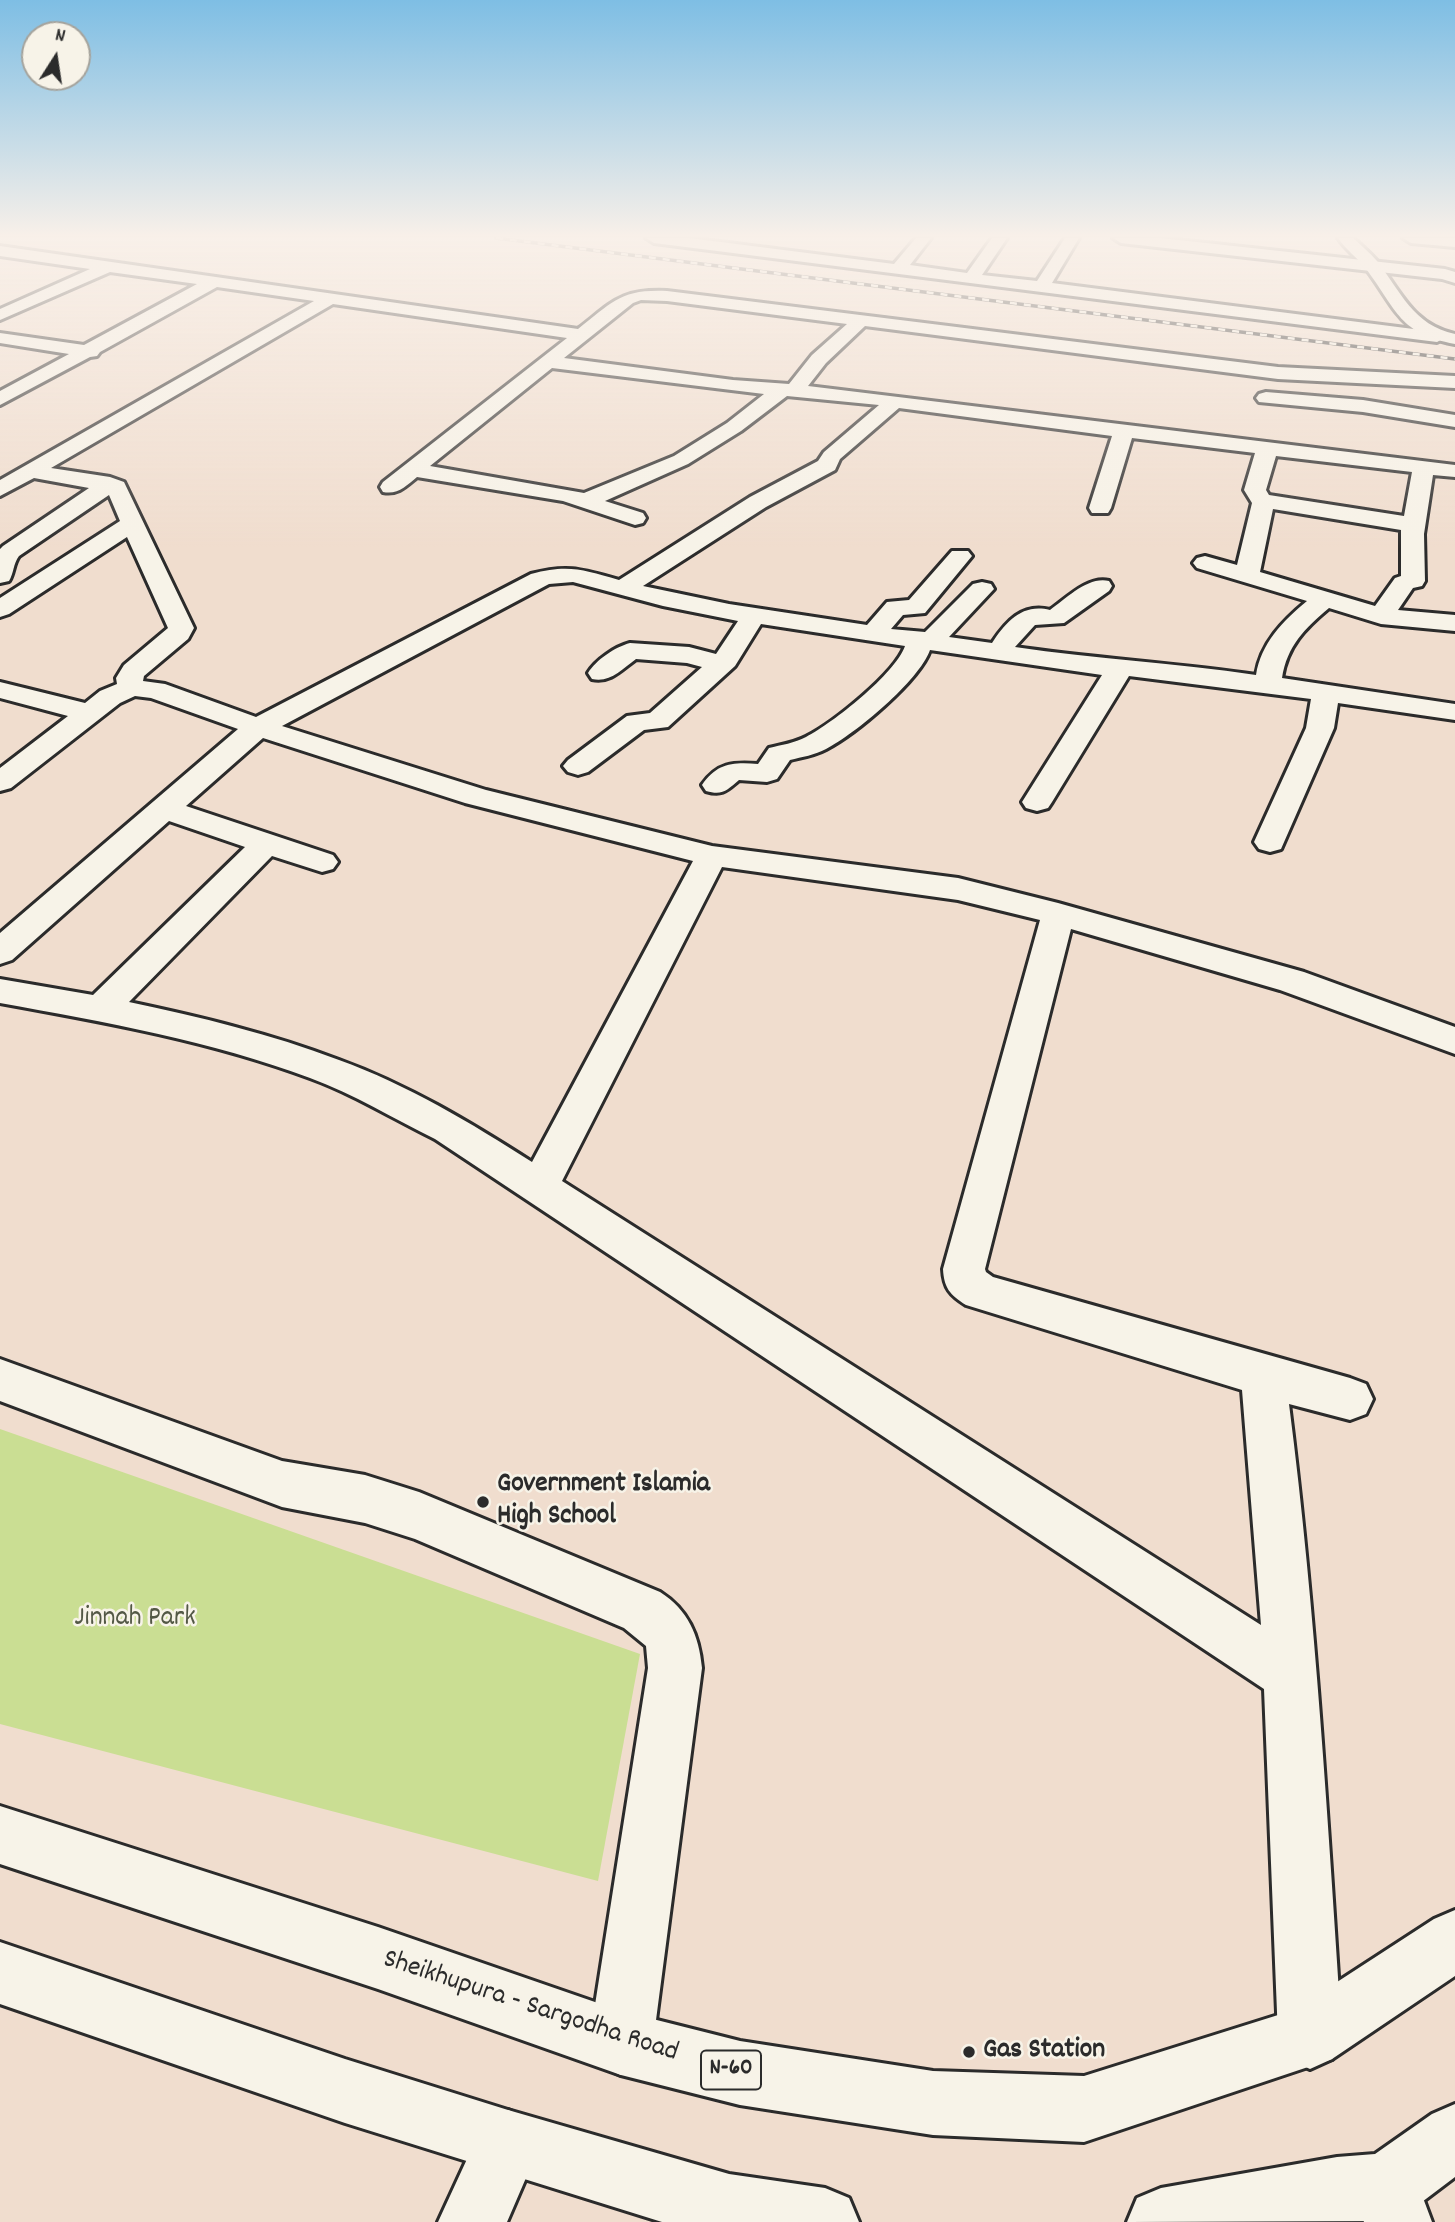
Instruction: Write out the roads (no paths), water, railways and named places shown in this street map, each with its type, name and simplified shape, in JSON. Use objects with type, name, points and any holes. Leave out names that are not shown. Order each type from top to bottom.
[{"type":"main road","points":[[24,342],[119,355]]},
{"type":"main road","points":[[0,399],[102,342]]},
{"type":"main road","points":[[0,489],[256,342]]},
{"type":"main road","points":[[391,487],[574,342]]},
{"type":"main road","points":[[588,500],[681,460],[734,427],[789,390],[837,342],[864,345]]},
{"type":"main road","points":[[1027,342],[1455,397]]},
{"type":"main road","points":[[548,362],[708,383],[845,394],[894,403],[1455,471]]},
{"type":"main road","points":[[1278,373],[1455,382]]},
{"type":"main road","points":[[1251,396],[1355,405],[1455,421]]},
{"type":"main road","points":[[621,589],[758,502],[827,465],[831,456],[894,403]]},
{"type":"main road","points":[[1100,508],[1124,432]]},
{"type":"main road","points":[[1267,449],[1255,490],[1258,497],[1264,501],[1414,525]]},
{"type":"main road","points":[[1381,616],[1404,583],[1413,581],[1414,525],[1423,468]]},
{"type":"main road","points":[[413,470],[552,492],[588,500],[635,518]]},
{"type":"main road","points":[[30,471],[116,487],[133,523],[181,628],[179,634],[133,671],[129,678],[132,688]]},
{"type":"main road","points":[[0,576],[1,564],[11,551],[110,484]]},
{"type":"main road","points":[[1247,576],[1264,501]]},
{"type":"main road","points":[[0,609],[133,523]]},
{"type":"main road","points":[[875,632],[896,607],[914,609],[960,555]]},
{"type":"main road","points":[[1205,563],[1381,616],[1455,623]]},
{"type":"main road","points":[[0,952],[258,727],[540,579],[558,574],[574,575],[663,599],[754,615],[1096,667],[1121,667],[1268,684],[1455,712]]},
{"type":"main road","points":[[999,652],[1012,632],[1029,618],[1035,615],[1055,618],[1100,586]]},
{"type":"main road","points":[[717,785],[726,773],[732,771],[767,773],[779,754],[813,745],[830,735],[899,678],[926,640],[975,612],[982,589]]},
{"type":"main road","points":[[925,596],[975,612]]},
{"type":"main road","points":[[1268,684],[1269,673],[1285,633],[1325,599]]},
{"type":"main road","points":[[578,766],[637,722],[658,721],[721,664],[754,615]]},
{"type":"main road","points":[[601,673],[630,651],[689,655],[721,664]]},
{"type":"main road","points":[[1037,802],[1121,667]]},
{"type":"main road","points":[[0,782],[110,697],[132,688],[164,692],[258,727],[477,797],[712,856],[958,890],[1058,914],[1292,981],[1455,1041]]},
{"type":"main road","points":[[0,690],[91,713]]},
{"type":"main road","points":[[1270,842],[1320,728],[1326,692]]},
{"type":"main road","points":[[164,809],[321,862]]},
{"type":"main road","points":[[101,1009],[267,843]]},
{"type":"main road","points":[[539,1187],[712,856]]},
{"type":"main road","points":[[1058,914],[964,1279],[968,1286],[1263,1376],[1350,1399]]},
{"type":"main road","points":[[0,991],[101,1009],[264,1048],[328,1070],[449,1128],[1290,1675]]},
{"type":"main road","points":[[1263,1376],[1273,1456],[1290,1675],[1310,2037]]},
{"type":"main road","points":[[0,1380],[282,1484],[365,1499],[419,1516],[642,1610],[669,1630],[675,1668],[621,2043]]},
{"type":"main road","name":"Sheikhupura - Sargodha Road","points":[[0,1836],[378,1958],[621,2043],[740,2073],[933,2104],[1084,2109],[1310,2037],[1455,1940]]},
{"type":"main road","points":[[0,1973],[345,2091],[508,2143],[729,2208],[825,2222]]},
{"type":"main road","points":[[1161,2222],[1337,2191],[1392,2205],[1455,2137]]},
{"type":"main road","points":[[472,2222],[508,2143]]},
{"type":"railway","points":[[1318,342],[1455,359]]},
{"type":"place","name":"Government Islamia High School","points":[[483,1502]]},
{"type":"place","name":"Gas Station","points":[[969,2052]]},
{"type":"park label","name":"Jinnah Park","points":[[135,1620]]}]
